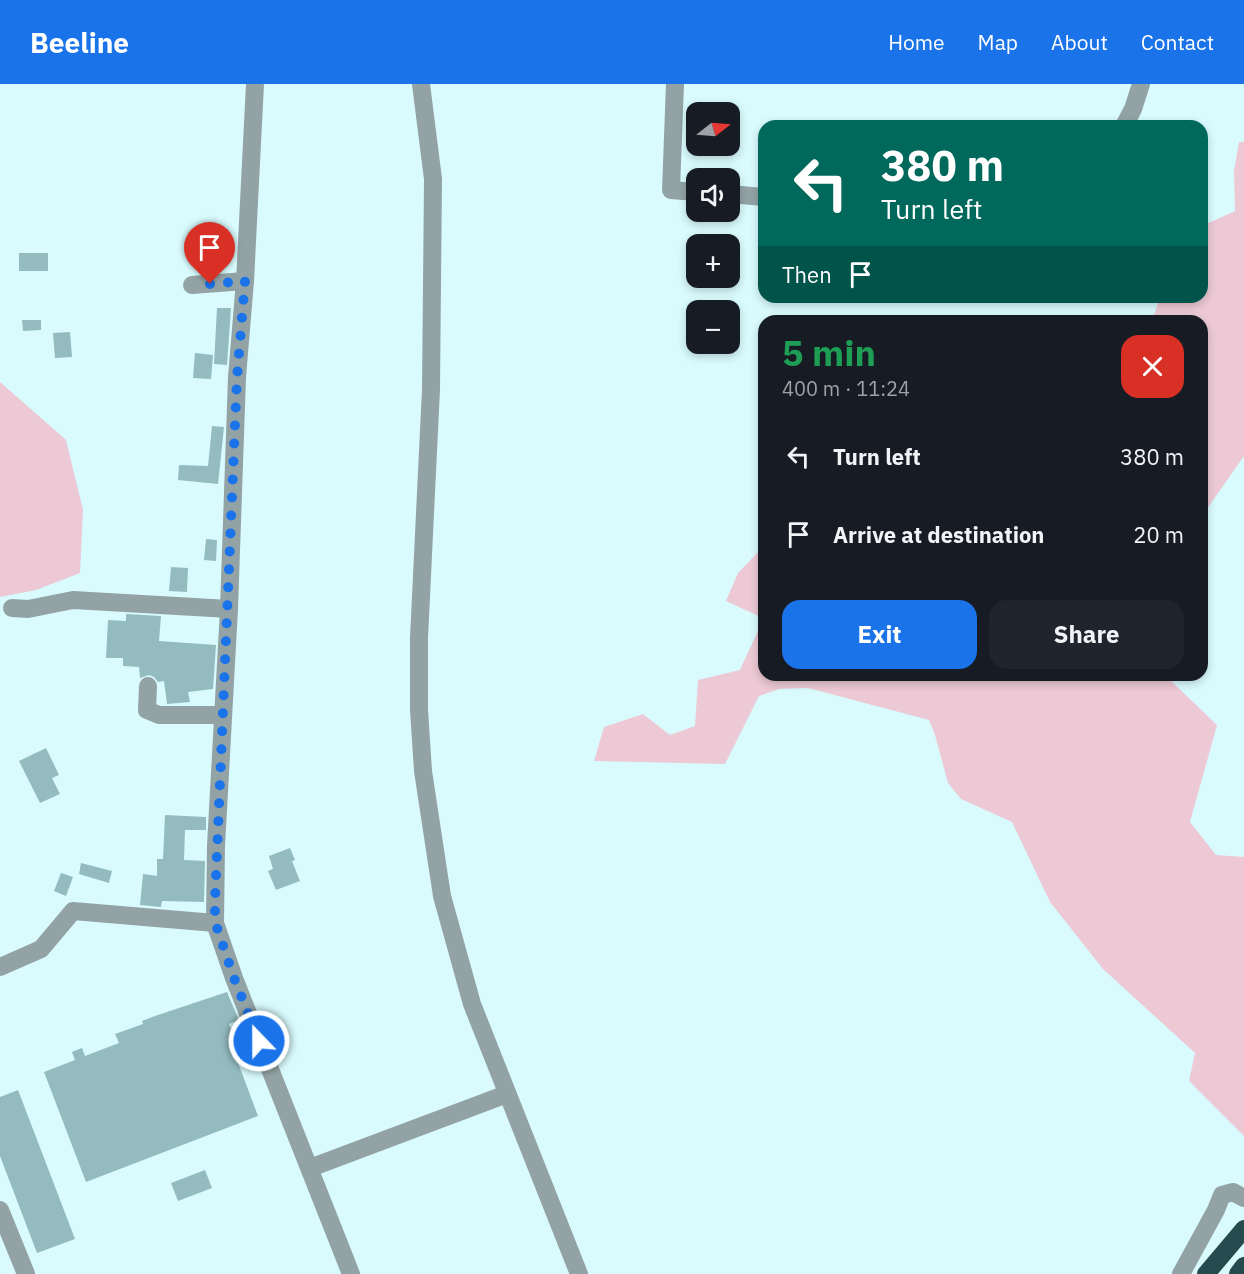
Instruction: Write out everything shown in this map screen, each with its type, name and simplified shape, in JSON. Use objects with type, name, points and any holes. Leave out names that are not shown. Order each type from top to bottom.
[{"type":"highway","points":[[1206,1274],[1243,1231]]},
{"type":"highway","points":[[1238,1274],[1244,1266]]},
{"type":"street","points":[[255,84],[245,281],[237,378],[229,609],[215,868],[215,922],[234,978],[351,1274]]},
{"type":"street","points":[[421,84],[433,179],[432,390],[419,638],[419,710],[423,771],[442,896],[472,1004],[579,1274]]},
{"type":"street","points":[[675,84],[671,190],[686,191]]},
{"type":"street","points":[[1127,120],[1141,84]]},
{"type":"street","points":[[740,195],[758,196]]},
{"type":"street","points":[[192,285],[245,281]]},
{"type":"street","points":[[12,608],[28,609],[73,600],[229,609]]},
{"type":"street","points":[[148,686],[147,710],[159,715],[223,715]]},
{"type":"street","points":[[0,967],[41,949],[73,911],[215,922]]},
{"type":"street","points":[[310,1168],[507,1094]]},
{"type":"street","points":[[1181,1274],[1222,1195],[1233,1192],[1244,1198]]},
{"type":"street","points":[[0,1210],[26,1274]]},
{"type":"shaded area","points":[[1239,142],[1244,142],[1244,456],[1208,507],[1208,315],[1154,315],[1158,303],[1208,303],[1208,223],[1235,211],[1234,171]]},
{"type":"shaded area","points":[[0,382],[66,440],[83,510],[80,573],[36,590],[0,597]]},
{"type":"shaded area","points":[[758,552],[758,616],[726,601],[738,573]]},
{"type":"shaded area","points":[[758,631],[758,681],[1171,681],[1217,725],[1190,822],[1216,855],[1244,857],[1244,1136],[1189,1081],[1195,1053],[1103,969],[1050,902],[1012,822],[961,799],[948,783],[929,720],[808,688],[779,689],[759,696],[725,764],[594,761],[604,727],[643,714],[670,735],[695,726],[698,680],[740,670]]},
{"type":"building","points":[[210,245],[214,272],[199,273],[195,247]]},
{"type":"building","points":[[19,253],[48,253],[48,271],[19,271]]},
{"type":"building","points":[[217,308],[231,308],[227,365],[214,364]]},
{"type":"building","points":[[22,320],[41,320],[41,330],[23,331]]},
{"type":"building","points":[[70,332],[72,357],[55,358],[53,333]]},
{"type":"building","points":[[195,353],[213,355],[211,379],[193,378]]},
{"type":"building","points":[[212,426],[224,427],[218,484],[178,480],[179,465],[208,466]]},
{"type":"building","points":[[206,539],[217,540],[216,561],[204,560]]},
{"type":"building","points":[[171,567],[188,568],[187,592],[169,591]]},
{"type":"building","points":[[126,614],[161,616],[159,641],[216,645],[213,689],[188,692],[190,702],[167,704],[164,681],[158,682],[149,675],[140,678],[139,667],[123,666],[123,658],[106,658],[108,620],[126,621]]},
{"type":"building","points":[[46,748],[59,775],[52,778],[60,794],[40,803],[19,761]]},
{"type":"building","points":[[165,815],[206,817],[206,830],[185,830],[184,860],[205,861],[204,902],[162,901],[161,907],[140,905],[143,874],[157,876],[157,859],[163,859]]},
{"type":"building","points":[[290,848],[295,860],[292,861],[300,881],[276,890],[268,871],[273,869],[269,856]]},
{"type":"building","points":[[81,863],[112,871],[109,883],[79,874]]},
{"type":"building","points":[[61,873],[73,877],[66,896],[54,891]]},
{"type":"building","points":[[227,992],[239,1020],[229,1024],[235,1039],[230,1041],[258,1116],[86,1182],[44,1072],[75,1060],[72,1052],[82,1048],[85,1056],[119,1043],[115,1034],[143,1024],[142,1021]]},
{"type":"building","points":[[18,1090],[75,1239],[37,1253],[0,1156],[0,1097]]},
{"type":"building","points":[[205,1170],[212,1188],[178,1201],[171,1183]]},
{"type":"route","points":[[210,284],[245,281],[237,378],[229,609],[214,879],[215,922],[259,1041]]}]
